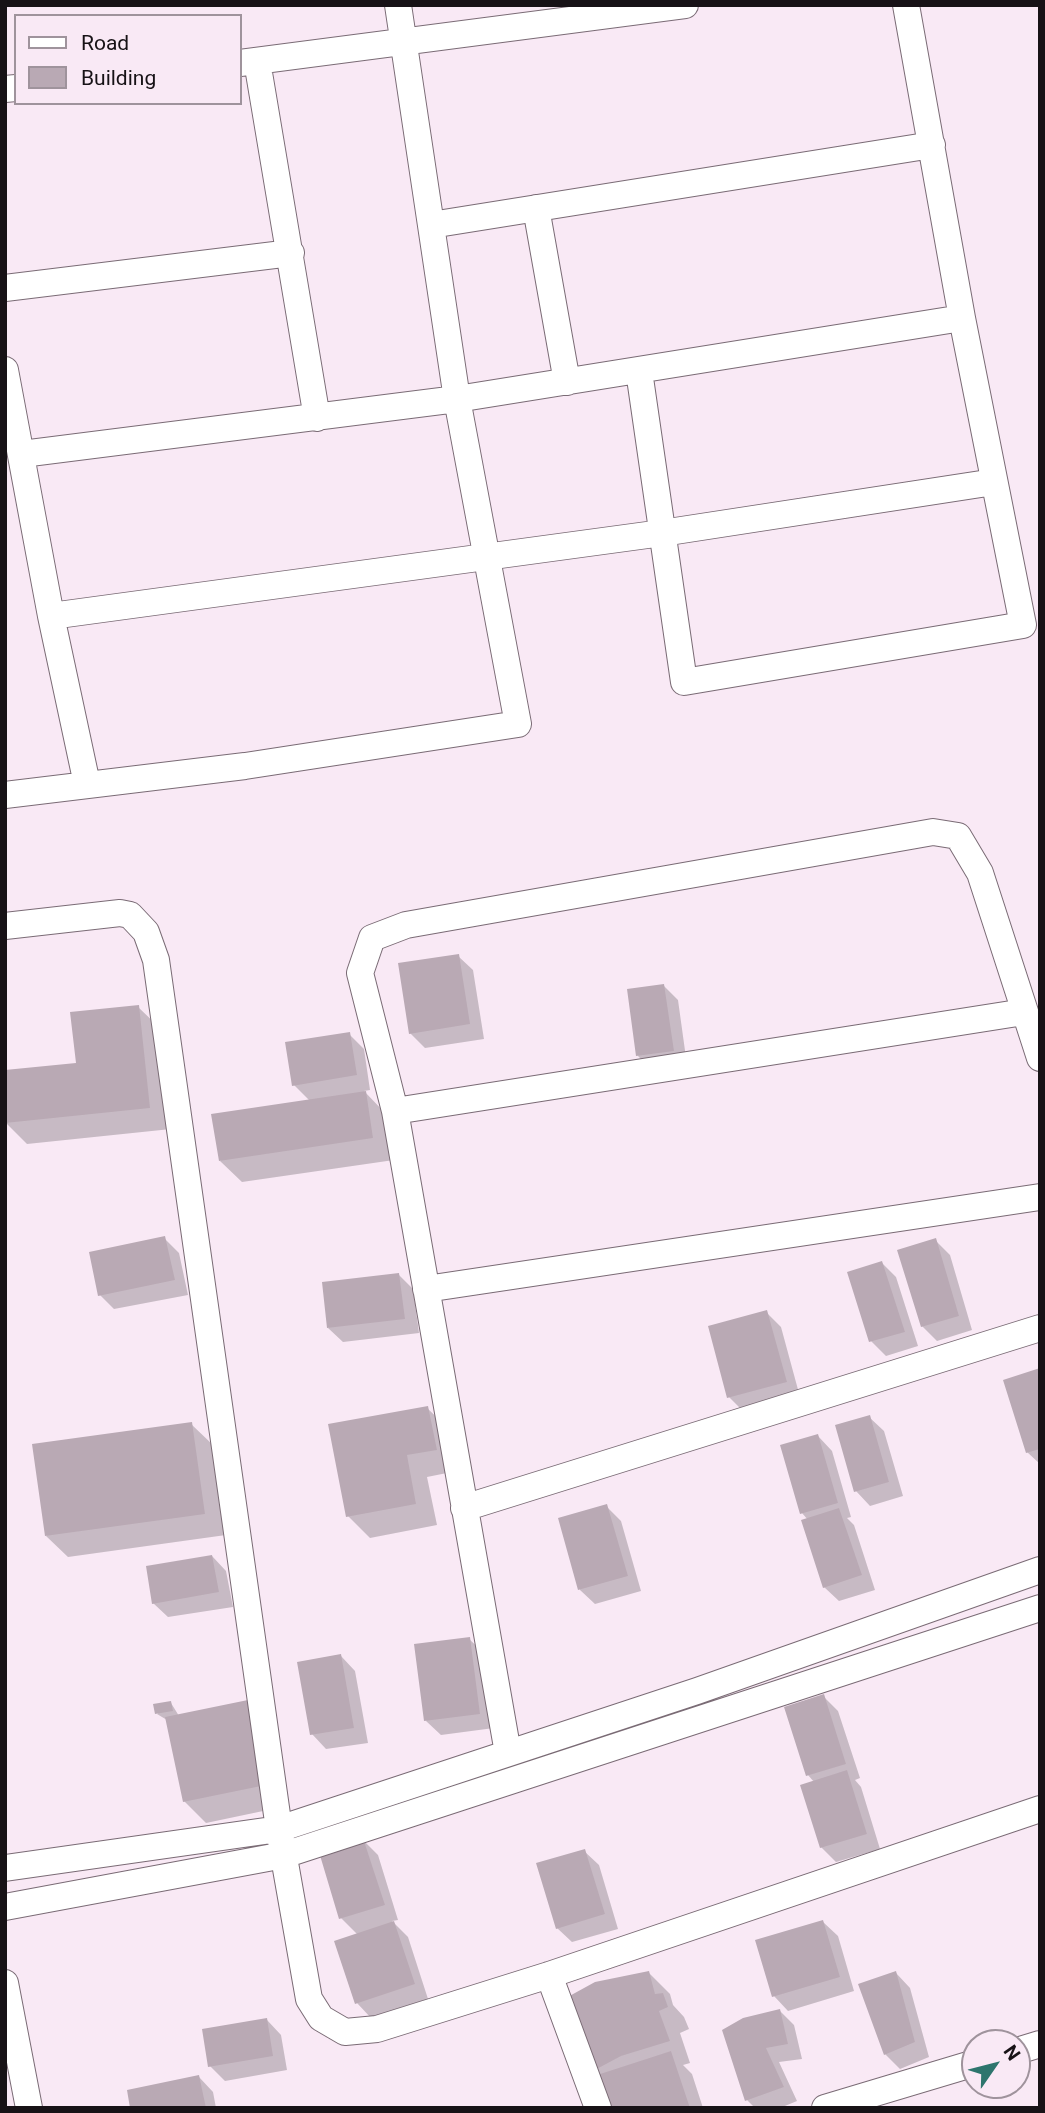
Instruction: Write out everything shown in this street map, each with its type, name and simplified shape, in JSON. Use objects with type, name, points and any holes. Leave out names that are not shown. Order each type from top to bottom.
[{"type":"street","points":[[5,795],[245,766],[518,724],[457,399],[398,5]]},
{"type":"street","points":[[317,418],[291,253],[249,62],[404,44],[571,13],[685,5]]},
{"type":"street","points":[[639,371],[684,682],[1023,625],[962,318],[906,5]]},
{"type":"street","points":[[431,225],[932,145]]},
{"type":"street","points":[[536,208],[567,382]]},
{"type":"street","points":[[5,288],[291,253]]},
{"type":"street","points":[[22,454],[457,399],[962,318]]},
{"type":"street","points":[[5,370],[51,616],[88,784]]},
{"type":"street","points":[[51,616],[662,533],[994,482]]},
{"type":"street","points":[[508,1753],[395,1111],[360,973],[372,938],[406,925],[933,832],[958,836],[980,873],[1040,1058]]},
{"type":"street","points":[[5,926],[120,913],[130,915],[146,932],[156,960],[281,1842],[309,1999],[321,2018],[345,2032],[377,2029],[549,1975],[1040,1809]]},
{"type":"street","points":[[395,1111],[1024,1012]]},
{"type":"street","points":[[426,1289],[1040,1197]]},
{"type":"street","points":[[464,1508],[1040,1328]]},
{"type":"street","points":[[5,1868],[281,1842],[508,1753],[711,1686],[1040,1570]]},
{"type":"street","points":[[5,1907],[281,1842],[1040,1608]]},
{"type":"street","points":[[549,1975],[598,2108]]},
{"type":"street","points":[[5,1983],[29,2108]]},
{"type":"street","points":[[825,2108],[961,2067]]},
{"type":"building","points":[[459,954],[470,1024],[409,1034],[398,963]]},
{"type":"building","points":[[664,984],[674,1051],[636,1056],[627,989]]},
{"type":"building","points":[[139,1005],[150,1108],[5,1123],[5,1070],[76,1063],[70,1012]]},
{"type":"building","points":[[350,1032],[357,1075],[292,1086],[285,1042]]},
{"type":"building","points":[[366,1091],[373,1138],[219,1161],[211,1114]]},
{"type":"building","points":[[165,1236],[175,1280],[98,1296],[89,1252]]},
{"type":"building","points":[[936,1238],[959,1316],[921,1327],[897,1250]]},
{"type":"building","points":[[882,1261],[905,1332],[869,1342],[847,1272]]},
{"type":"building","points":[[399,1273],[405,1319],[327,1328],[322,1282]]},
{"type":"building","points":[[767,1310],[787,1382],[727,1398],[708,1326]]},
{"type":"building","points":[[1040,1368],[1040,1449],[1026,1453],[1003,1380]]},
{"type":"building","points":[[428,1406],[437,1450],[407,1455],[416,1504],[346,1517],[328,1424]]},
{"type":"building","points":[[870,1415],[889,1482],[854,1492],[835,1425]]},
{"type":"building","points":[[192,1422],[205,1514],[45,1536],[32,1444]]},
{"type":"building","points":[[818,1434],[838,1503],[800,1514],[780,1445]]},
{"type":"building","points":[[607,1504],[628,1576],[578,1590],[558,1518]]},
{"type":"building","points":[[839,1508],[862,1575],[823,1588],[801,1520]]},
{"type":"building","points":[[212,1555],[219,1592],[152,1604],[146,1566]]},
{"type":"building","points":[[470,1637],[480,1714],[424,1721],[414,1644]]},
{"type":"building","points":[[341,1654],[354,1728],[310,1735],[297,1662]]},
{"type":"building","points":[[824,1694],[846,1764],[806,1776],[784,1707]]},
{"type":"building","points":[[248,1700],[266,1785],[183,1802],[165,1717]]},
{"type":"building","points":[[171,1701],[173,1711],[155,1714],[153,1704]]},
{"type":"building","points":[[847,1770],[867,1834],[820,1848],[800,1785]]},
{"type":"building","points":[[363,1838],[385,1905],[339,1919],[319,1852]]},
{"type":"building","points":[[585,1849],[605,1914],[556,1929],[536,1863]]},
{"type":"building","points":[[823,1920],[840,1977],[772,1997],[755,1940]]},
{"type":"building","points":[[394,1921],[415,1984],[355,2004],[334,1941]]},
{"type":"building","points":[[649,1971],[655,1994],[663,1993],[668,2007],[659,2011],[670,2041],[621,2056],[593,2071],[564,1999],[595,1982]]},
{"type":"building","points":[[896,1971],[915,2042],[884,2055],[858,1984]]},
{"type":"building","points":[[780,2009],[788,2044],[766,2048],[784,2087],[745,2101],[722,2030],[743,2018]]},
{"type":"building","points":[[267,2018],[273,2056],[208,2067],[202,2029]]},
{"type":"building","points":[[671,2051],[690,2108],[607,2108],[597,2075]]},
{"type":"building","points":[[199,2075],[206,2108],[130,2108],[127,2090]]}]
